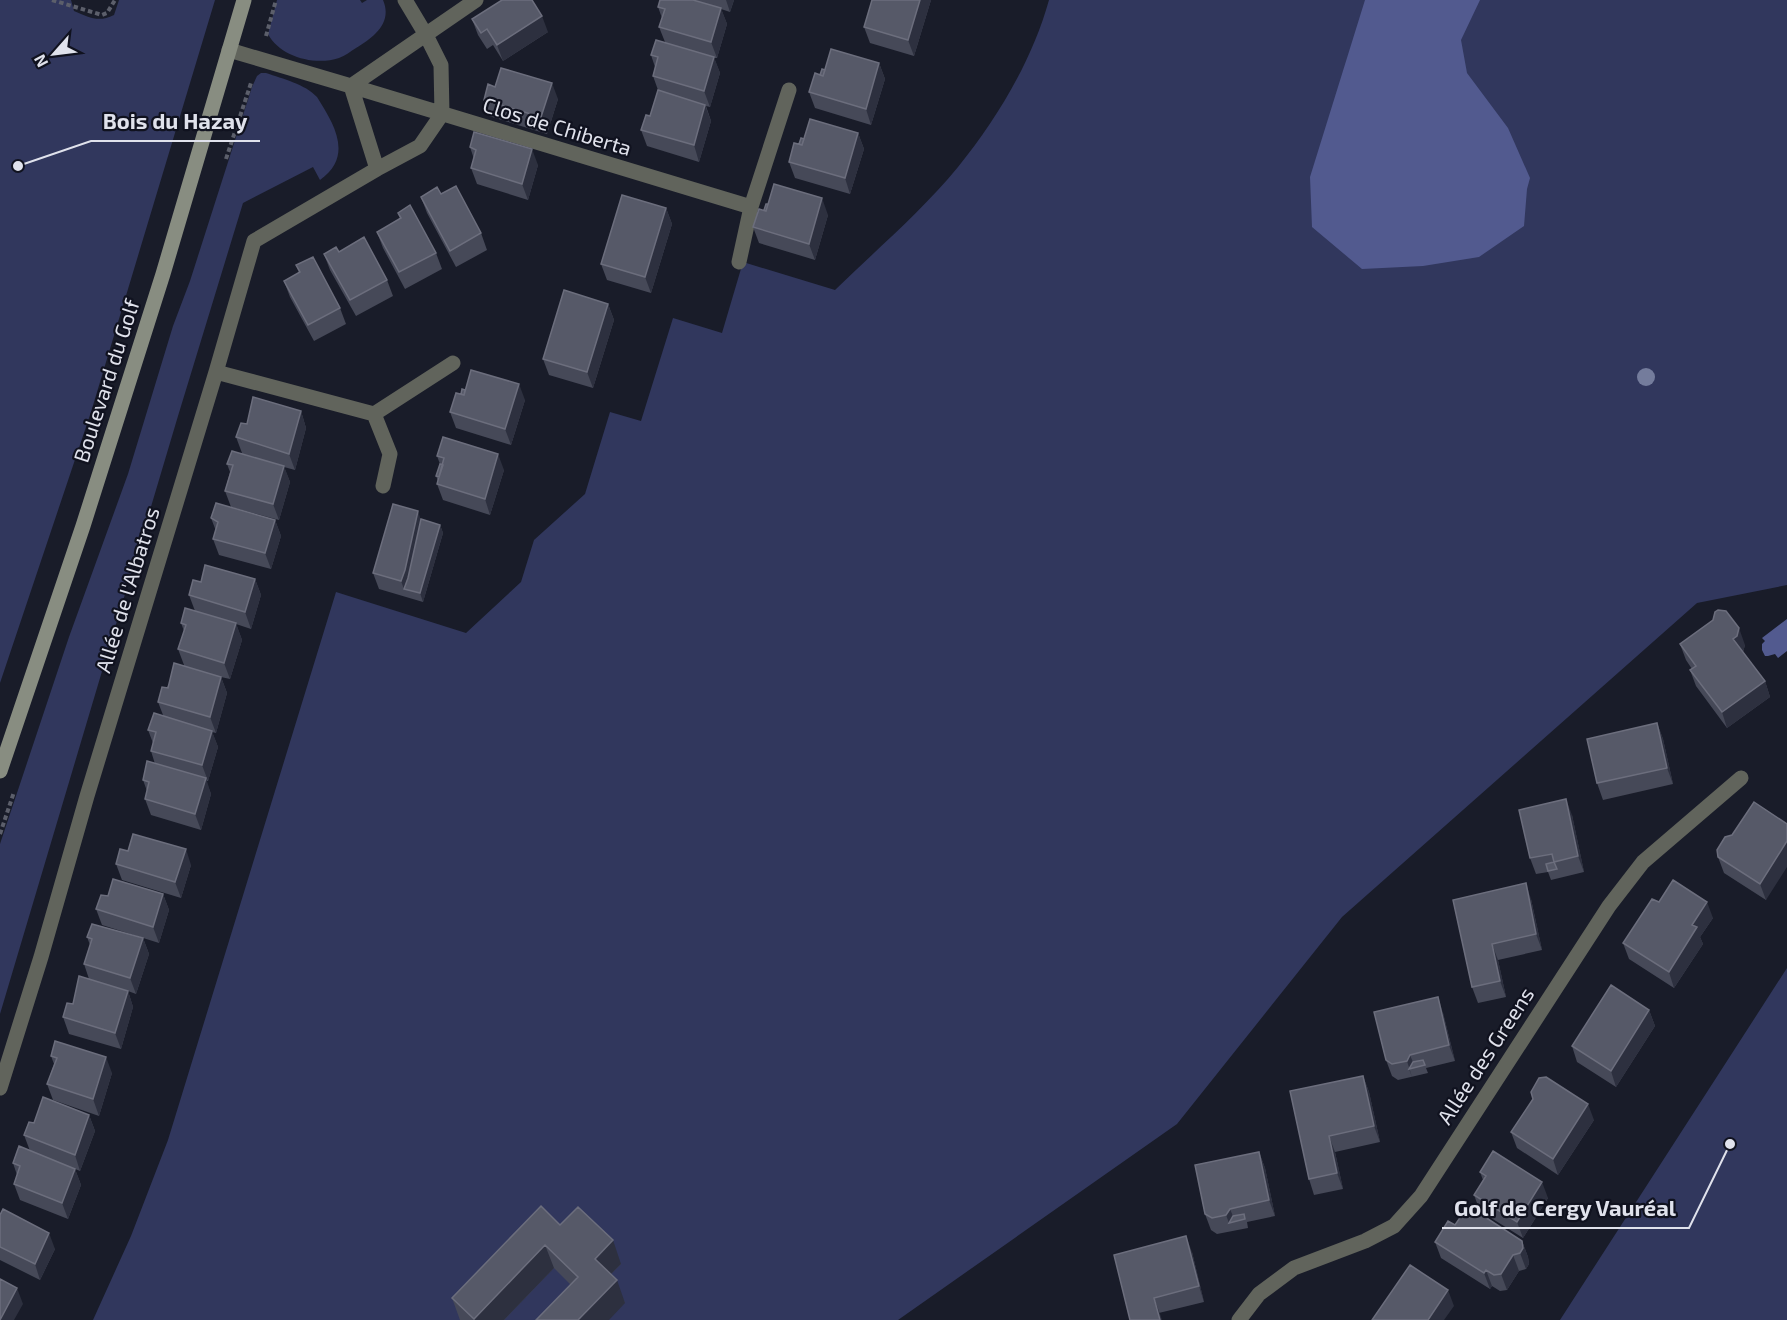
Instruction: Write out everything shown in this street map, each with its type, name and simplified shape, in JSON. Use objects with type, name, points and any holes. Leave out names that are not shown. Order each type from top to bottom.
[{"type":"main road","name":"Boulevard du Golf","points":[[0,771],[83,526],[163,274],[244,0]]},
{"type":"street","points":[[405,0],[441,65],[442,114]]},
{"type":"street","points":[[351,86],[476,0]]},
{"type":"street","points":[[229,50],[351,86]]},
{"type":"street","points":[[351,86],[377,169]]},
{"type":"street","name":"Clos de Chiberta","points":[[351,86],[751,207]]},
{"type":"street","points":[[739,262],[751,207],[789,90]]},
{"type":"street","name":"Allée de l'Albatros","points":[[0,1088],[254,241],[420,146],[442,114]]},
{"type":"street","points":[[216,372],[374,414],[453,363]]},
{"type":"street","points":[[374,414],[390,453],[383,486]]},
{"type":"street","name":"Allée des Greens","points":[[1239,1320],[1259,1294],[1294,1269],[1365,1241],[1394,1226],[1421,1196],[1609,906],[1629,879],[1643,862],[1741,778]]},
{"type":"path","points":[[52,0],[102,15],[111,8],[115,0]]},
{"type":"shaded area","points":[[0,0],[71,0],[74,11],[103,19],[114,15],[119,0],[215,0],[91,412],[0,683]]},
{"type":"shaded area","points":[[277,0],[360,0],[362,3],[367,0],[383,0],[385,16],[380,29],[375,34],[346,55],[330,60],[309,60],[281,49],[268,34]]},
{"type":"shaded area","points":[[1049,0],[1787,0],[1787,585],[1697,603],[1342,917],[1177,1124],[898,1320],[93,1320],[131,1236],[168,1140],[336,592],[466,633],[521,582],[534,540],[585,494],[610,412],[641,421],[673,318],[722,333],[743,262],[835,290],[929,200],[972,149],[999,109],[1023,67]]},
{"type":"shaded area","points":[[1365,0],[1480,0],[1461,40],[1467,73],[1508,128],[1530,178],[1524,226],[1479,257],[1423,266],[1362,269],[1312,227],[1310,177]]},
{"type":"shaded area","points":[[261,73],[293,82],[317,97],[338,140],[336,161],[330,171],[320,180],[313,167],[243,203],[0,1014],[0,844],[69,637],[128,474],[173,326],[190,281],[252,87]]},
{"type":"shaded area","points":[[1787,619],[1787,651],[1778,658],[1775,654],[1765,656],[1762,644],[1765,641],[1762,638]]},
{"type":"shaded area","points":[[1787,968],[1787,1320],[1560,1320]]},
{"type":"building","points":[[502,0],[532,0],[542,16],[497,45],[487,29],[481,33],[472,19]]},
{"type":"building","points":[[660,0],[693,0],[721,8],[711,42],[659,27],[665,9],[658,7]]},
{"type":"building","points":[[872,0],[920,0],[908,40],[864,27]]},
{"type":"building","points":[[656,40],[714,57],[704,91],[653,76],[658,57],[651,55]]},
{"type":"building","points":[[831,49],[879,63],[866,109],[809,92],[815,73],[823,76]]},
{"type":"building","points":[[501,68],[552,83],[541,117],[484,100],[488,84],[495,87]]},
{"type":"building","points":[[658,90],[705,105],[694,145],[641,130],[646,115],[650,116]]},
{"type":"building","points":[[810,119],[858,133],[845,178],[789,162],[794,143],[802,145]]},
{"type":"building","points":[[474,132],[532,149],[522,184],[471,168],[476,150],[470,147]]},
{"type":"building","points":[[774,184],[822,198],[809,244],[753,227],[759,209],[766,211]]},
{"type":"building","points":[[456,186],[481,233],[450,251],[421,197],[437,187],[441,194]]},
{"type":"building","points":[[622,195],[666,208],[645,277],[601,264]]},
{"type":"building","points":[[410,205],[436,253],[399,272],[377,232],[401,218],[398,213]]},
{"type":"building","points":[[364,237],[387,280],[350,300],[324,254],[336,247],[339,252]]},
{"type":"building","points":[[313,257],[340,308],[308,325],[284,281],[300,272],[296,265]]},
{"type":"building","points":[[564,290],[608,304],[587,372],[543,359]]},
{"type":"building","points":[[471,370],[519,384],[505,429],[450,412],[456,393],[464,395]]},
{"type":"building","points":[[253,397],[301,411],[289,454],[236,437],[241,423],[247,424]]},
{"type":"building","points":[[443,437],[498,454],[485,499],[437,484],[444,458],[437,456]]},
{"type":"building","points":[[232,451],[284,466],[273,504],[225,491],[233,465],[227,464]]},
{"type":"building","points":[[440,464],[443,465],[439,477],[436,476]]},
{"type":"building","points":[[216,503],[275,520],[265,553],[213,539],[218,522],[211,518]]},
{"type":"building","points":[[393,504],[418,511],[401,581],[373,573]]},
{"type":"building","points":[[421,519],[440,525],[420,593],[404,589]]},
{"type":"building","points":[[205,565],[255,579],[245,612],[189,595],[193,580],[201,582]]},
{"type":"building","points":[[185,608],[236,623],[224,663],[178,649],[186,625],[181,623]]},
{"type":"building","points":[[1718,610],[1726,611],[1739,628],[1737,636],[1733,639],[1765,681],[1722,712],[1690,670],[1696,666],[1680,644],[1713,620]]},
{"type":"building","points":[[174,663],[221,677],[210,717],[158,702],[162,687],[168,688]]},
{"type":"building","points":[[154,713],[212,731],[202,765],[151,751],[156,732],[148,730]]},
{"type":"building","points":[[1657,723],[1667,768],[1597,783],[1587,739]]},
{"type":"building","points":[[147,761],[206,778],[195,814],[145,799],[149,782],[143,780]]},
{"type":"building","points":[[1566,799],[1578,856],[1554,862],[1552,854],[1530,858],[1519,810]]},
{"type":"building","points":[[1754,802],[1787,824],[1787,841],[1760,884],[1718,857],[1717,850],[1725,837],[1732,835]]},
{"type":"building","points":[[133,834],[186,849],[175,882],[116,864],[120,849],[128,851]]},
{"type":"building","points":[[1554,862],[1557,869],[1548,871],[1546,864]]},
{"type":"building","points":[[113,879],[163,894],[153,927],[96,909],[101,895],[108,896]]},
{"type":"building","points":[[1673,880],[1707,902],[1692,925],[1697,927],[1669,972],[1623,943],[1652,899],[1659,902]]},
{"type":"building","points":[[1526,883],[1536,934],[1492,944],[1500,981],[1472,987],[1453,900]]},
{"type":"building","points":[[92,924],[143,938],[130,978],[84,964],[92,939],[87,937]]},
{"type":"building","points":[[79,976],[128,991],[115,1033],[63,1017],[67,1003],[73,1004]]},
{"type":"building","points":[[1611,985],[1649,1010],[1611,1071],[1572,1046]]},
{"type":"building","points":[[1438,997],[1449,1045],[1410,1055],[1407,1061],[1392,1064],[1386,1060],[1374,1012]]},
{"type":"building","points":[[55,1041],[106,1057],[93,1099],[47,1084],[57,1058],[51,1056]]},
{"type":"building","points":[[1423,1060],[1425,1065],[1409,1069],[1413,1062]]},
{"type":"building","points":[[1363,1076],[1374,1126],[1329,1136],[1337,1173],[1309,1179],[1290,1091]]},
{"type":"building","points":[[1546,1077],[1588,1104],[1553,1159],[1511,1132],[1533,1099],[1531,1092],[1539,1078]]},
{"type":"building","points":[[43,1097],[89,1115],[75,1155],[24,1135],[29,1122],[34,1123]]},
{"type":"building","points":[[19,1146],[75,1169],[62,1203],[14,1184],[20,1166],[13,1163]]},
{"type":"building","points":[[1493,1151],[1542,1182],[1517,1222],[1474,1195],[1486,1176],[1480,1172]]},
{"type":"building","points":[[1259,1152],[1269,1200],[1230,1209],[1226,1215],[1212,1218],[1205,1214],[1195,1165]]},
{"type":"building","points":[[541,1206],[560,1225],[578,1207],[613,1240],[595,1259],[617,1280],[578,1320],[536,1320],[578,1277],[545,1245],[474,1319],[452,1298]]},
{"type":"building","points":[[1468,1206],[1522,1241],[1523,1248],[1520,1253],[1513,1255],[1501,1274],[1494,1275],[1486,1270],[1484,1273],[1435,1242],[1448,1221],[1455,1225]]},
{"type":"building","points":[[3,1209],[49,1233],[35,1264],[0,1247],[0,1215]]},
{"type":"building","points":[[1244,1214],[1245,1219],[1229,1223],[1233,1216]]},
{"type":"building","points":[[1186,1236],[1199,1286],[1154,1298],[1160,1320],[1130,1320],[1114,1255]]},
{"type":"building","points":[[1410,1265],[1448,1290],[1428,1320],[1372,1320]]},
{"type":"building","points":[[0,1279],[17,1288],[0,1320]]},
{"type":"place","name":"Bois du Hazay","points":[[18,166]]},
{"type":"place","name":"Golf de Cergy Vauréal","points":[[1730,1144]]}]
